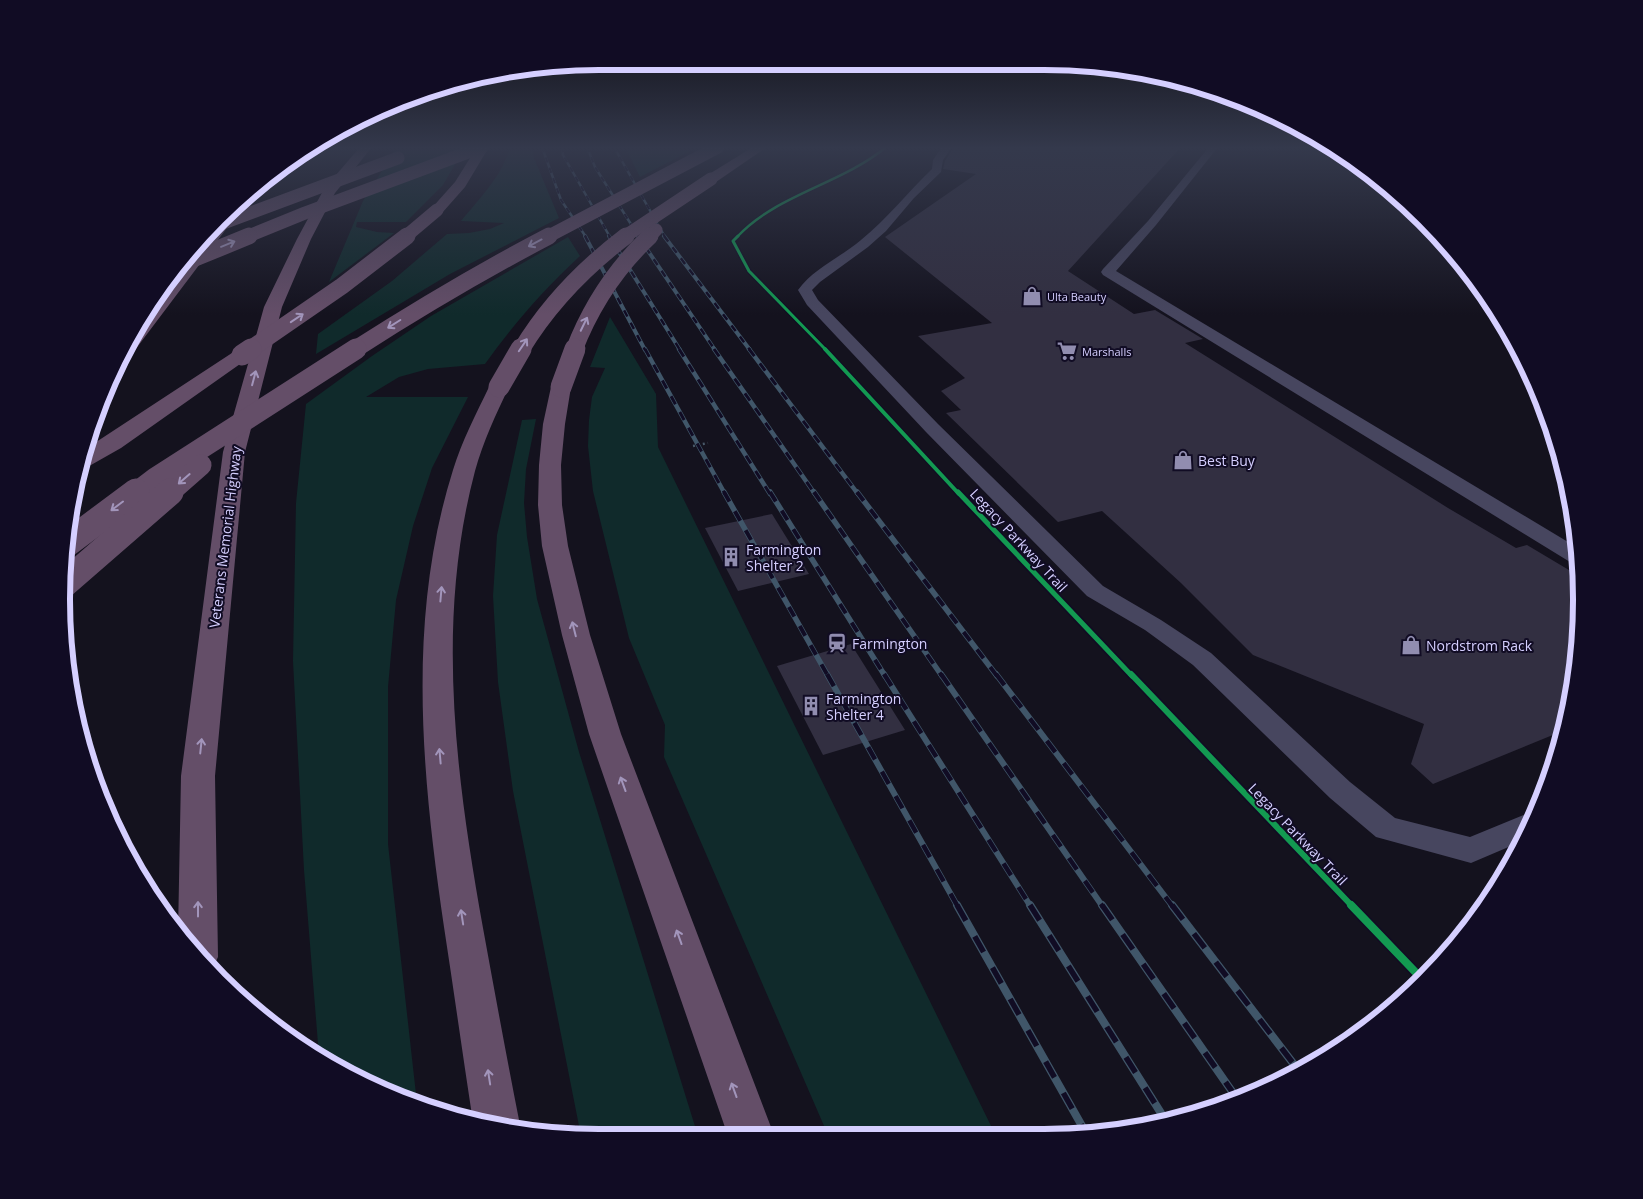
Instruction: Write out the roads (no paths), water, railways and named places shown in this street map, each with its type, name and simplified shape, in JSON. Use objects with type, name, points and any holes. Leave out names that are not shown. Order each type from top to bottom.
[{"type":"highway","points":[[230,221],[277,203]]},
{"type":"highway","name":"Veterans Memorial Highway","points":[[198,945],[198,776],[234,452],[277,298],[323,203]]},
{"type":"highway","points":[[194,258],[332,203]]},
{"type":"highway","points":[[90,456],[113,443],[361,274],[399,244],[443,203]]},
{"type":"highway","points":[[74,539],[155,478],[446,292],[614,203]]},
{"type":"highway","points":[[496,1119],[445,809],[439,746],[437,686],[441,588],[455,508],[464,472],[475,440],[499,387],[523,344],[538,323],[584,271],[618,242],[676,203]]},
{"type":"highway","points":[[687,203],[646,240],[606,286],[575,343],[561,386],[552,440],[550,505],[555,546],[576,635],[605,734],[749,1129]]},
{"type":"highway","points":[[154,314],[210,241]]},
{"type":"highway","points":[[95,438],[242,355]]},
{"type":"highway","points":[[71,578],[275,402]]},
{"type":"lane","points":[[904,203],[882,228],[864,244],[815,279],[805,290],[812,302],[932,428],[1095,592],[1153,625],[1202,659],[1340,790],[1386,828],[1470,850],[1521,828]]},
{"type":"lane","points":[[1169,203],[1108,272],[1571,552]]},
{"type":"railway","points":[[563,203],[586,237]]},
{"type":"railway","points":[[590,203],[610,237]]},
{"type":"railway","points":[[618,203],[639,237]]},
{"type":"railway","points":[[646,203],[665,237]]},
{"type":"railway","points":[[585,236],[645,350]]},
{"type":"railway","points":[[609,236],[680,350]]},
{"type":"railway","points":[[638,236],[715,350]]},
{"type":"railway","points":[[664,236],[750,350]]},
{"type":"railway","points":[[645,349],[725,494]]},
{"type":"railway","points":[[679,349],[770,494]]},
{"type":"railway","points":[[714,349],[815,494]]},
{"type":"railway","points":[[749,349],[858,494]]},
{"type":"railway","points":[[724,492],[828,676]]},
{"type":"railway","points":[[770,492],[885,676]]},
{"type":"railway","points":[[814,492],[942,676]]},
{"type":"railway","points":[[857,492],[997,676]]},
{"type":"railway","points":[[827,674],[958,907]]},
{"type":"railway","points":[[884,674],[1031,907]]},
{"type":"railway","points":[[941,674],[1103,907]]},
{"type":"railway","points":[[996,674],[1173,907]]},
{"type":"railway","points":[[957,905],[1083,1127]]},
{"type":"railway","points":[[1030,905],[1162,1115]]},
{"type":"railway","points":[[1102,905],[1234,1094]]},
{"type":"railway","points":[[1172,905],[1295,1065]]},
{"type":"place","name":"Ulta Beauty","points":[[1032,296]]},
{"type":"place","name":"Marshalls","points":[[1067,351]]},
{"type":"place","name":"Best Buy","points":[[1183,460]]},
{"type":"place","name":"Farmington Shelter 2","points":[[731,557]]},
{"type":"place","name":"Farmington","points":[[837,643]]},
{"type":"place","name":"Nordstrom Rack","points":[[1411,645]]},
{"type":"place","name":"Farmington Shelter 4","points":[[811,706]]}]
